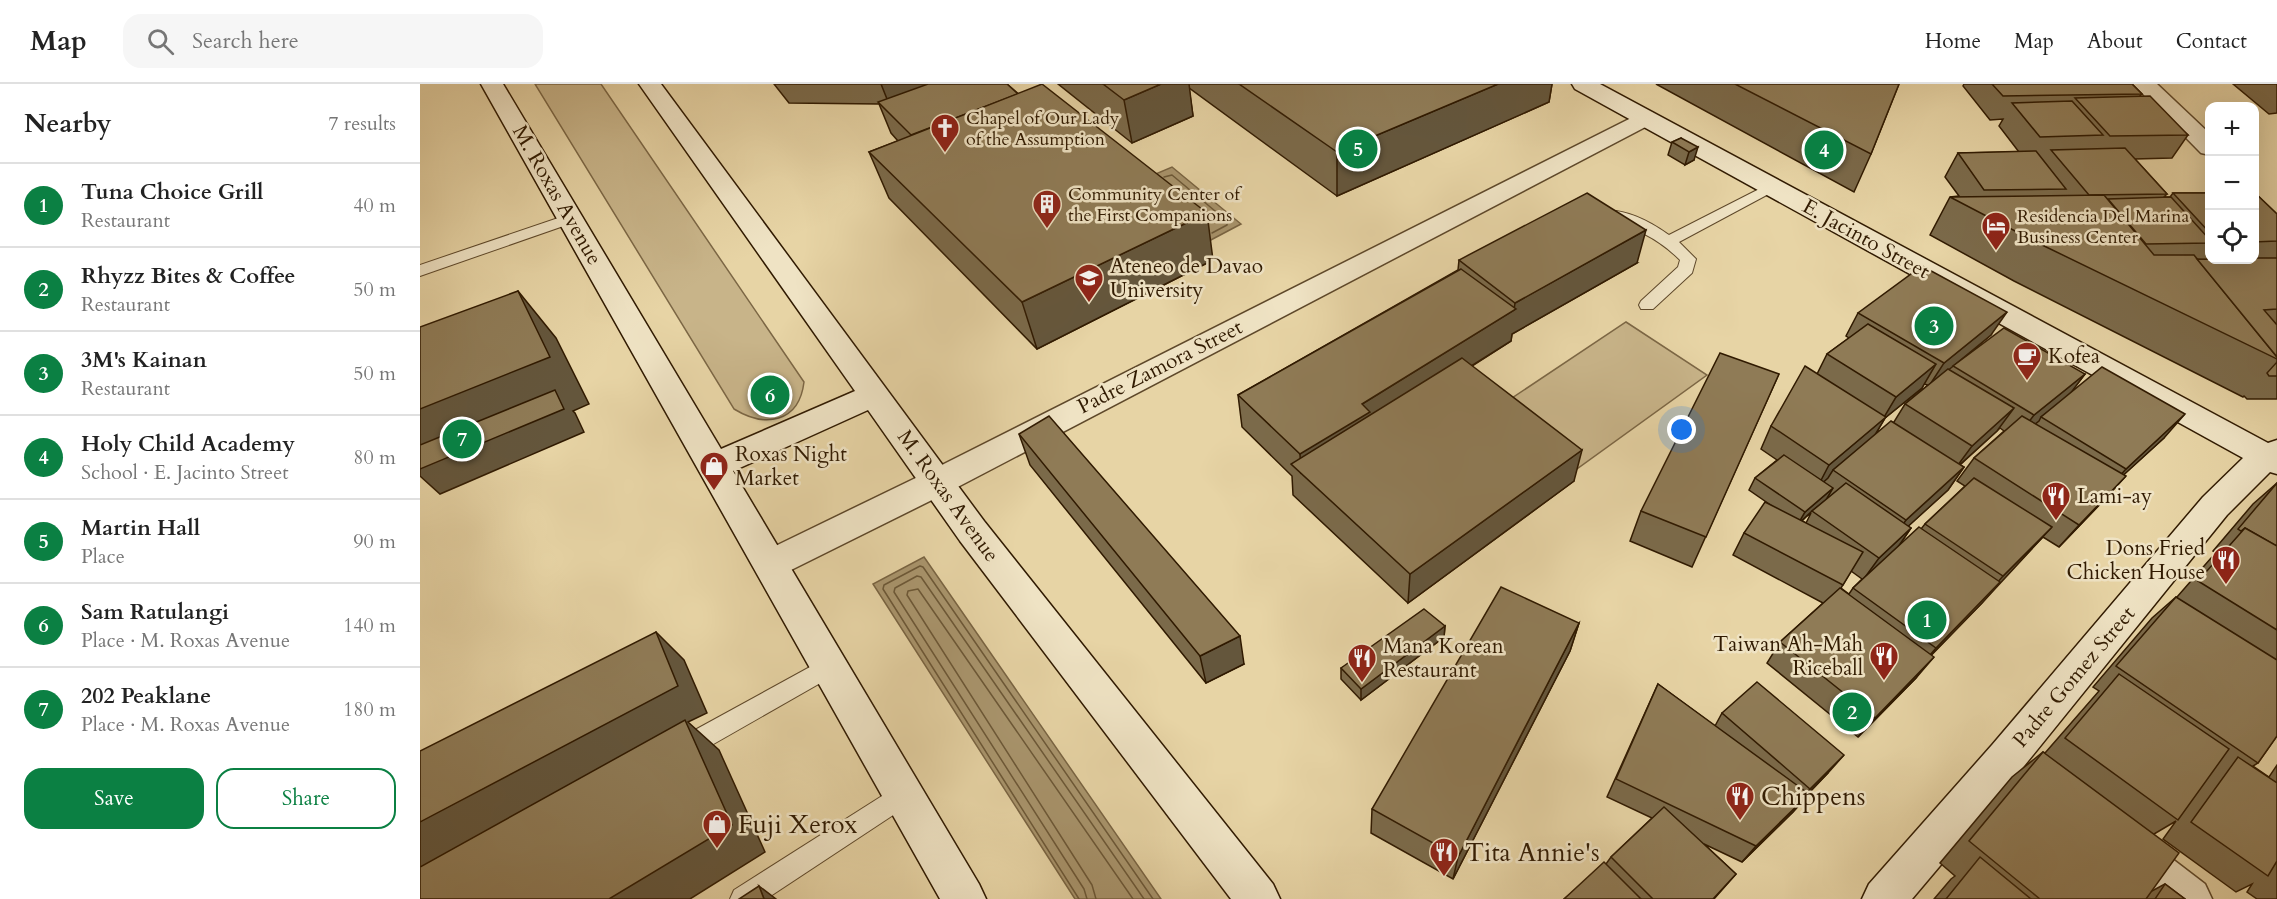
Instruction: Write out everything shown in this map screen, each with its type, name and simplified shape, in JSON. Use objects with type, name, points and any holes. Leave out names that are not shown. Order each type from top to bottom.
[{"type":"main road","name":"M. Roxas Avenue","points":[[492,84],[963,899]]},
{"type":"main road","name":"M. Roxas Avenue","points":[[650,84],[979,540],[1258,899]]},
{"type":"main road","name":"E. Jacinto Street","points":[[1583,84],[2273,457]]},
{"type":"main road","points":[[2144,84],[2205,143]]},
{"type":"main road","name":"Padre Zamora Street","points":[[771,564],[938,482],[1644,118]]},
{"type":"main road","points":[[713,466],[874,395]]},
{"type":"main road","name":"Padre Gomez Street","points":[[1884,899],[2020,768],[2215,506],[2273,457]]},
{"type":"main road","points":[[2098,828],[2190,899]]},
{"type":"lane","points":[[1668,243],[1771,187]]},
{"type":"lane","points":[[1586,215],[1612,215],[1632,220],[1688,259],[1688,265],[1647,305]]},
{"type":"lane","points":[[420,271],[570,219]]},
{"type":"lane","points":[[666,759],[830,666]]},
{"type":"lane","points":[[743,899],[904,794]]},
{"type":"shaded area","points":[[535,84],[601,84],[804,382],[801,396],[788,414],[768,420],[757,419],[734,409]]},
{"type":"shaded area","points":[[1626,322],[1707,375],[1574,471],[1494,410]]},
{"type":"water","points":[[1172,167],[1241,224],[1207,242],[1132,184]]},
{"type":"water","points":[[924,557],[1161,899],[1075,899],[873,584]]},
{"type":"building","points":[[928,84],[1007,84],[1018,94],[911,135],[878,102]]},
{"type":"building","name":"Community Center of the First Companions","points":[[1042,84],[1207,213],[1022,302],[869,152]]},
{"type":"building","points":[[1103,84],[1161,84],[1124,100]]},
{"type":"building","points":[[1239,84],[1498,84],[1337,152]]},
{"type":"building","points":[[1735,84],[1899,84],[1871,154]]},
{"type":"building","points":[[1992,84],[2132,84],[2142,94],[2003,96]]},
{"type":"building","points":[[2150,96],[2188,135],[2110,136],[2075,98]]},
{"type":"building","points":[[2072,101],[2103,135],[2040,137],[2012,103]]},
{"type":"building","points":[[1681,138],[1698,147],[1689,152],[1672,142]]},
{"type":"building","points":[[2125,148],[2167,194],[2089,195],[2051,150]]},
{"type":"building","points":[[2036,151],[2066,189],[1984,190],[1958,153]]},
{"type":"building","points":[[1587,193],[1646,230],[1515,303],[1459,260]]},
{"type":"building","points":[[2173,193],[2205,193],[2205,228]]},
{"type":"building","points":[[2104,195],[2154,255],[2194,255],[2277,359],[2038,243],[1950,197]]},
{"type":"building","points":[[2171,197],[2205,234],[2205,243],[2146,244],[2108,199]]},
{"type":"building","points":[[2259,197],[2277,214],[2277,241],[2259,242]]},
{"type":"building","points":[[2259,258],[2277,258],[2277,309],[2264,310],[2277,325],[2277,357],[2197,259],[2205,259],[2205,264],[2259,264]]},
{"type":"building","points":[[1922,266],[2007,312],[1944,363],[1858,313]]},
{"type":"building","points":[[1461,269],[1516,309],[1362,404],[1370,412],[1300,454],[1238,395]]},
{"type":"building","points":[[518,291],[550,357],[420,409],[420,327]]},
{"type":"building","points":[[1868,324],[1936,364],[1896,397],[1827,354]]},
{"type":"building","points":[[2004,328],[2085,374],[2034,415],[1953,366]]},
{"type":"building","points":[[1720,353],[1779,374],[1706,537],[1641,511]]},
{"type":"building","points":[[1462,358],[1582,450],[1410,574],[1291,464]]},
{"type":"building","points":[[2277,362],[2277,376],[2269,376],[2267,373]]},
{"type":"building","points":[[1805,366],[1886,417],[1829,465],[1771,426]]},
{"type":"building","points":[[2102,367],[2185,414],[2126,469],[2041,417]]},
{"type":"building","points":[[1948,369],[2014,408],[1972,446],[1905,404]]},
{"type":"building","points":[[555,390],[564,409],[420,469],[420,445]]},
{"type":"building","points":[[1049,416],[1240,636],[1200,656],[1019,434]]},
{"type":"building","points":[[2022,416],[2126,476],[2079,525],[1974,458]]},
{"type":"building","points":[[1891,421],[1964,467],[1906,520],[1833,470]]},
{"type":"building","points":[[1784,455],[1833,488],[1805,512],[1755,478]]},
{"type":"building","points":[[1974,478],[2052,527],[2003,576],[1925,524]]},
{"type":"building","points":[[1846,483],[1911,528],[1879,558],[1812,511]]},
{"type":"building","points":[[2277,483],[2277,546],[2245,528],[2241,531],[2238,529]]},
{"type":"building","points":[[1765,502],[1863,552],[1843,585],[1744,533]]},
{"type":"building","points":[[1919,527],[2000,582],[1936,648],[1853,588]]},
{"type":"building","points":[[2245,528],[2277,546],[2277,630],[2198,581]]},
{"type":"building","points":[[1501,587],[1579,623],[1458,857],[1372,809]]},
{"type":"building","points":[[1840,588],[1934,657],[1875,718],[1780,642]]},
{"type":"building","points":[[2176,597],[2277,660],[2277,736],[2258,763],[2116,666]]},
{"type":"building","points":[[1424,609],[1445,626],[1361,689],[1341,668]]},
{"type":"building","points":[[656,632],[678,686],[420,822],[420,751]]},
{"type":"building","points":[[2119,674],[2229,749],[2178,820],[2065,738]]},
{"type":"building","points":[[1757,682],[1844,755],[1810,789],[1722,713]]},
{"type":"building","points":[[1658,684],[1809,794],[1756,846],[1616,779]]},
{"type":"building","points":[[685,720],[732,825],[609,899],[420,899],[420,867]]},
{"type":"building","points":[[2043,752],[2179,853],[2146,899],[2040,899],[1969,841]]},
{"type":"building","points":[[2238,757],[2277,783],[2277,861],[2268,876],[2191,822]]},
{"type":"building","points":[[1664,807],[1736,874],[1713,899],[1653,899],[1611,857]]},
{"type":"building","points":[[1980,857],[2031,899],[1946,899]]},
{"type":"building","points":[[1604,862],[1641,899],[1564,899]]},
{"type":"building","points":[[2165,884],[2185,899],[2155,899]]},
{"type":"building","points":[[759,886],[764,899],[739,899]]},
{"type":"place","name":"Martin Hall","points":[[1358,149]]},
{"type":"place","name":"Holy Child Academy","points":[[1824,150]]},
{"type":"place","name":"Chapel of Our Lady of the Assumption","points":[[945,154]]},
{"type":"place","name":"Community Center of the First Companions","points":[[1047,230]]},
{"type":"place","name":"Residencia Del Marina Business Center","points":[[1996,252]]},
{"type":"place","name":"Ateneo de Davao University","points":[[1089,304]]},
{"type":"place","name":"3M's Kainan","points":[[1934,326]]},
{"type":"place","name":"Kofea","points":[[2027,382]]},
{"type":"place","name":"Sam Ratulangi","points":[[770,395]]},
{"type":"place","name":"202 Peaklane","points":[[462,439]]},
{"type":"place","name":"Roxas Night Market","points":[[714,492]]},
{"type":"place","name":"Lami-ay","points":[[2056,522]]},
{"type":"place","name":"Dons Fried Chicken House","points":[[2226,586]]},
{"type":"place","name":"Tuna Choice Grill","points":[[1927,620]]},
{"type":"place","name":"Taiwan Ah-Mah Riceball","points":[[1884,682]]},
{"type":"place","name":"Mana Korean Restaurant","points":[[1362,684]]},
{"type":"place","name":"Rhyzz Bites & Coffee","points":[[1852,712]]},
{"type":"place","name":"Chippens","points":[[1740,822]]},
{"type":"place","name":"Fuji Xerox","points":[[717,850]]},
{"type":"place","name":"Tita Annie's","points":[[1444,878]]}]
